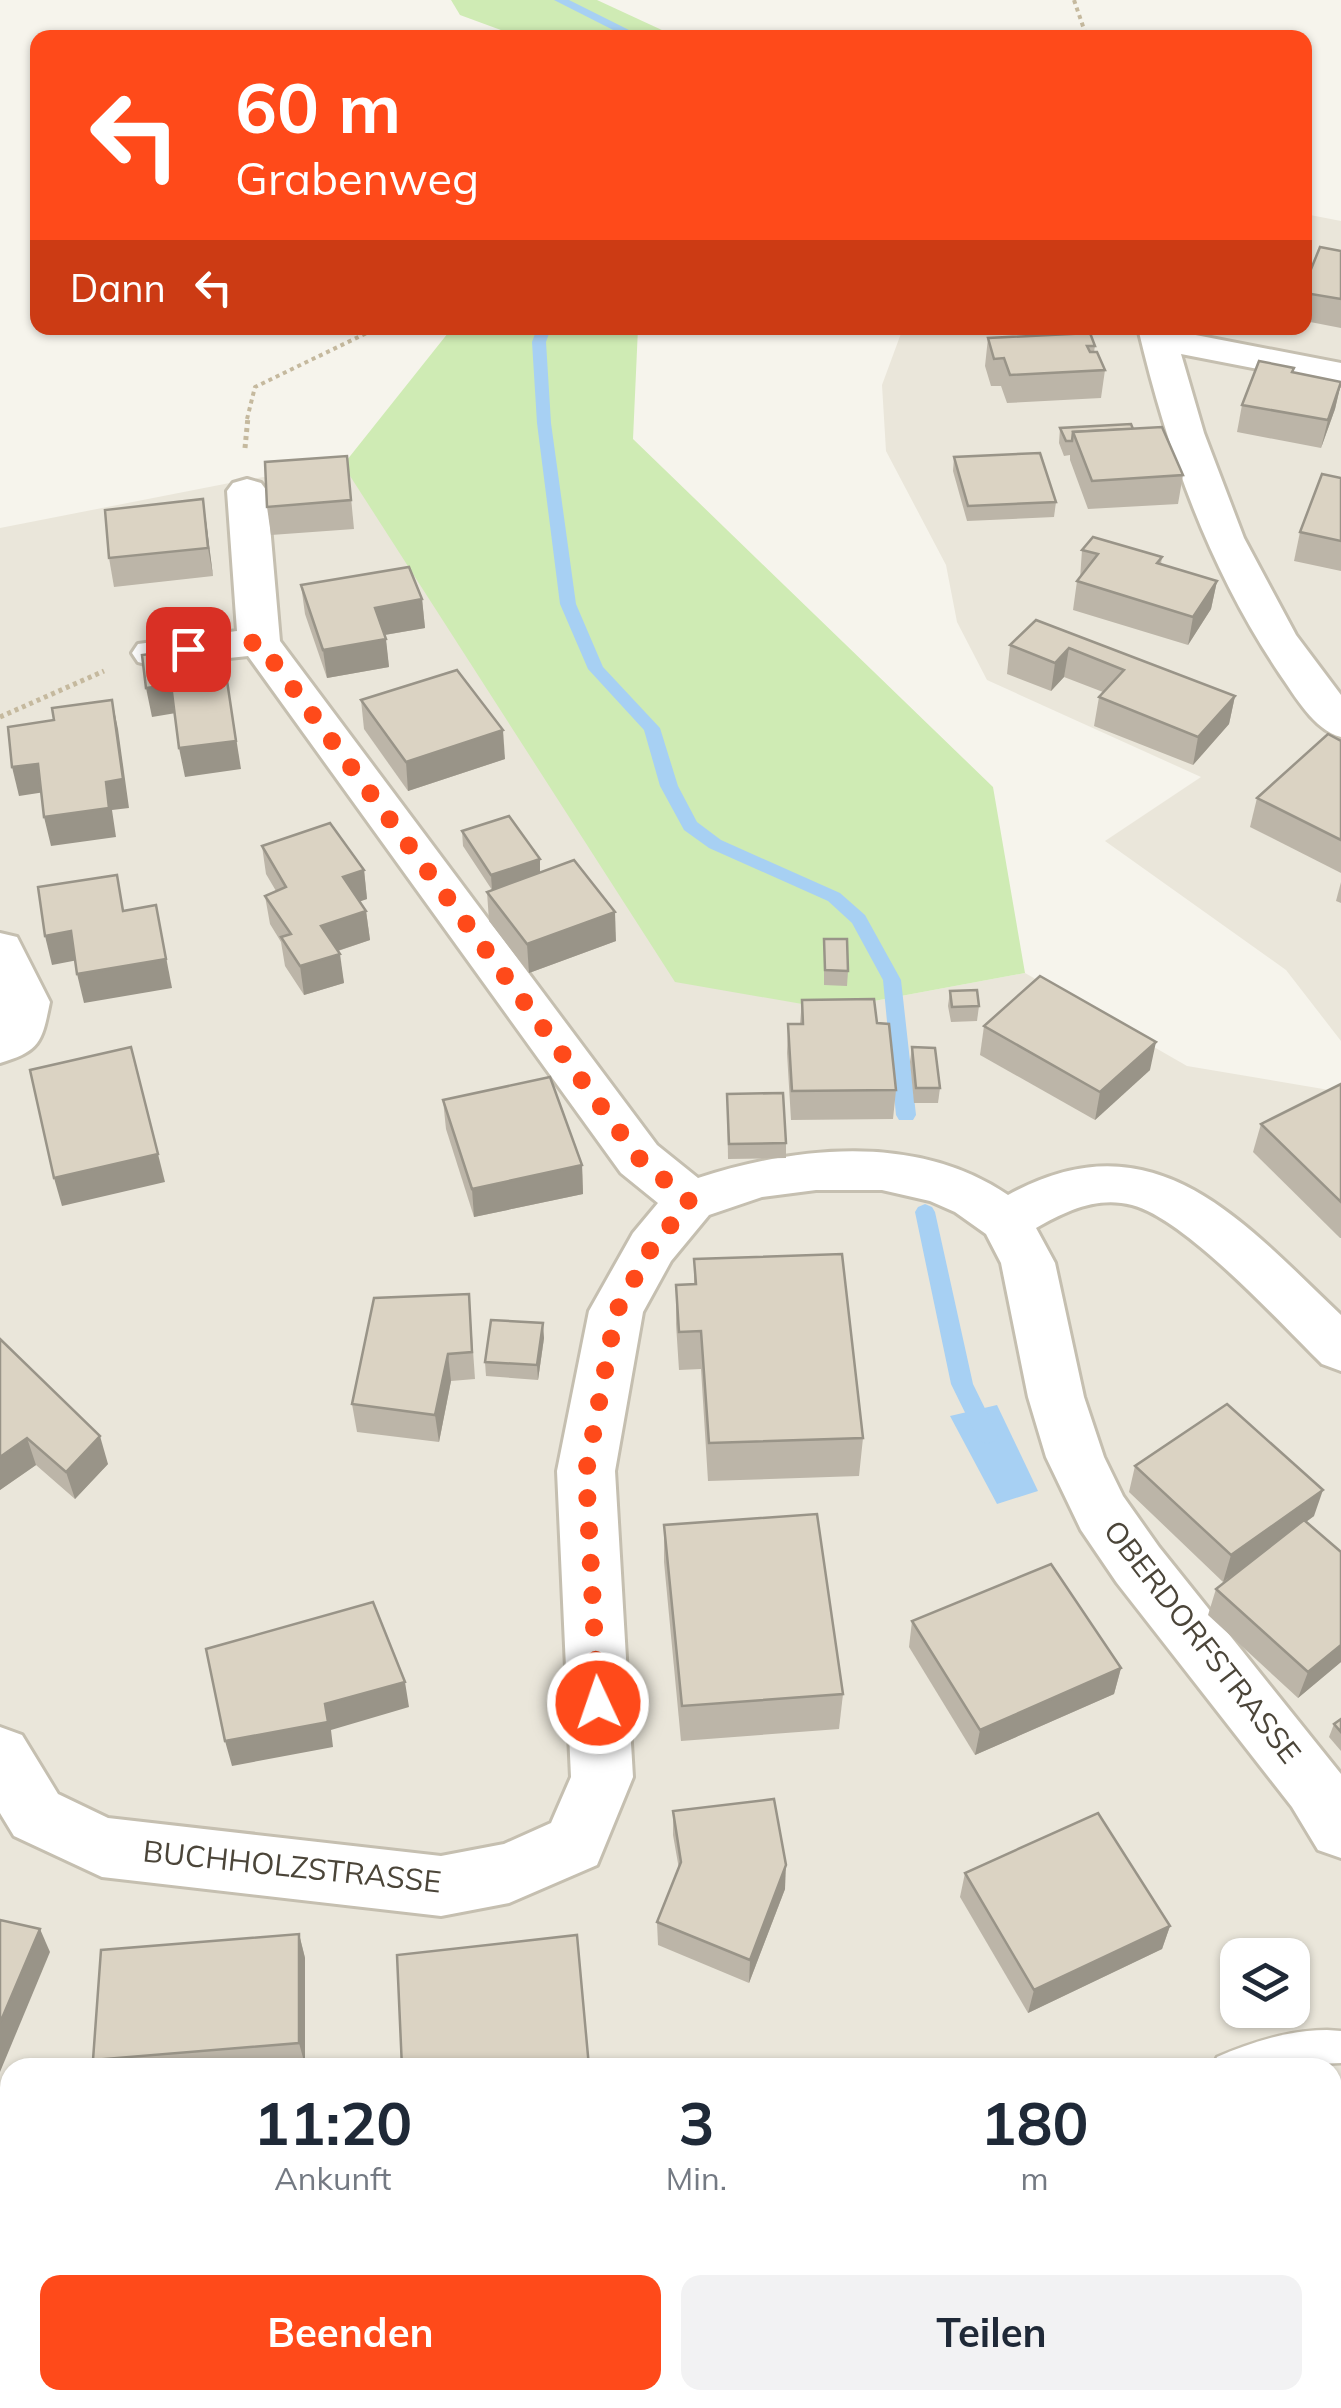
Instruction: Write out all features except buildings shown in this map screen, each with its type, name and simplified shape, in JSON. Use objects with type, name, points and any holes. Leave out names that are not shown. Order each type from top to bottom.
[{"type":"street","points":[[1158,335],[1190,448],[1247,585],[1310,686],[1341,723]]},
{"type":"street","points":[[1166,335],[1341,374]]},
{"type":"street","points":[[247,491],[259,642],[639,1158],[690,1202],[760,1178],[882,1170],[957,1191],[1006,1220],[1040,1198],[1087,1182],[1126,1183],[1165,1195],[1198,1216],[1341,1349]]},
{"type":"street","points":[[153,653],[259,642]]},
{"type":"street","points":[[0,949],[26,1002],[18,1036],[0,1045]]},
{"type":"street","name":"BUCHHOLZSTRASSE","points":[[0,1755],[36,1815],[102,1848],[441,1886],[510,1873],[574,1844],[602,1777],[586,1472],[616,1312],[652,1247],[690,1202]]},
{"type":"street","name":"OBERDORFSTRASSE","points":[[1006,1220],[1028,1263],[1056,1396],[1074,1457],[1102,1513],[1138,1566],[1314,1788],[1341,1829]]},
{"type":"lane","points":[[1255,2058],[1325,2044],[1341,2046]]},
{"type":"path","points":[[1074,0],[1084,30]]},
{"type":"path","points":[[247,491],[244,434],[255,387],[363,335]]},
{"type":"path","points":[[0,717],[153,653]]},
{"type":"shaded area","points":[[1312,215],[1341,221],[1341,1041],[1286,970],[1105,841],[1201,777],[987,680],[957,622],[946,565],[886,451],[882,385],[900,335],[1312,335]]},
{"type":"shaded area","points":[[343,465],[831,1009],[1025,973],[1187,1066],[1341,1092],[1341,2058],[0,2058],[0,528],[250,479]]},
{"type":"green space","points":[[451,0],[597,0],[662,30],[501,30],[460,15]]},
{"type":"green space","points":[[446,335],[638,335],[633,439],[993,787],[1025,973],[831,1009],[675,982],[343,465]]},
{"type":"water","points":[[997,1405],[1038,1491],[997,1504],[950,1416]]},
{"type":"waterway","points":[[560,0],[622,30]]},
{"type":"waterway","points":[[542,335],[544,423],[568,604],[596,669],[652,728],[669,786],[690,826],[715,844],[834,897],[859,919],[892,980],[906,1115]]},
{"type":"waterway","points":[[925,1212],[962,1384],[987,1435]]},
{"type":"route","points":[[188,649],[259,642],[639,1158],[690,1202],[652,1247],[616,1312],[586,1472],[598,1703]]}]
